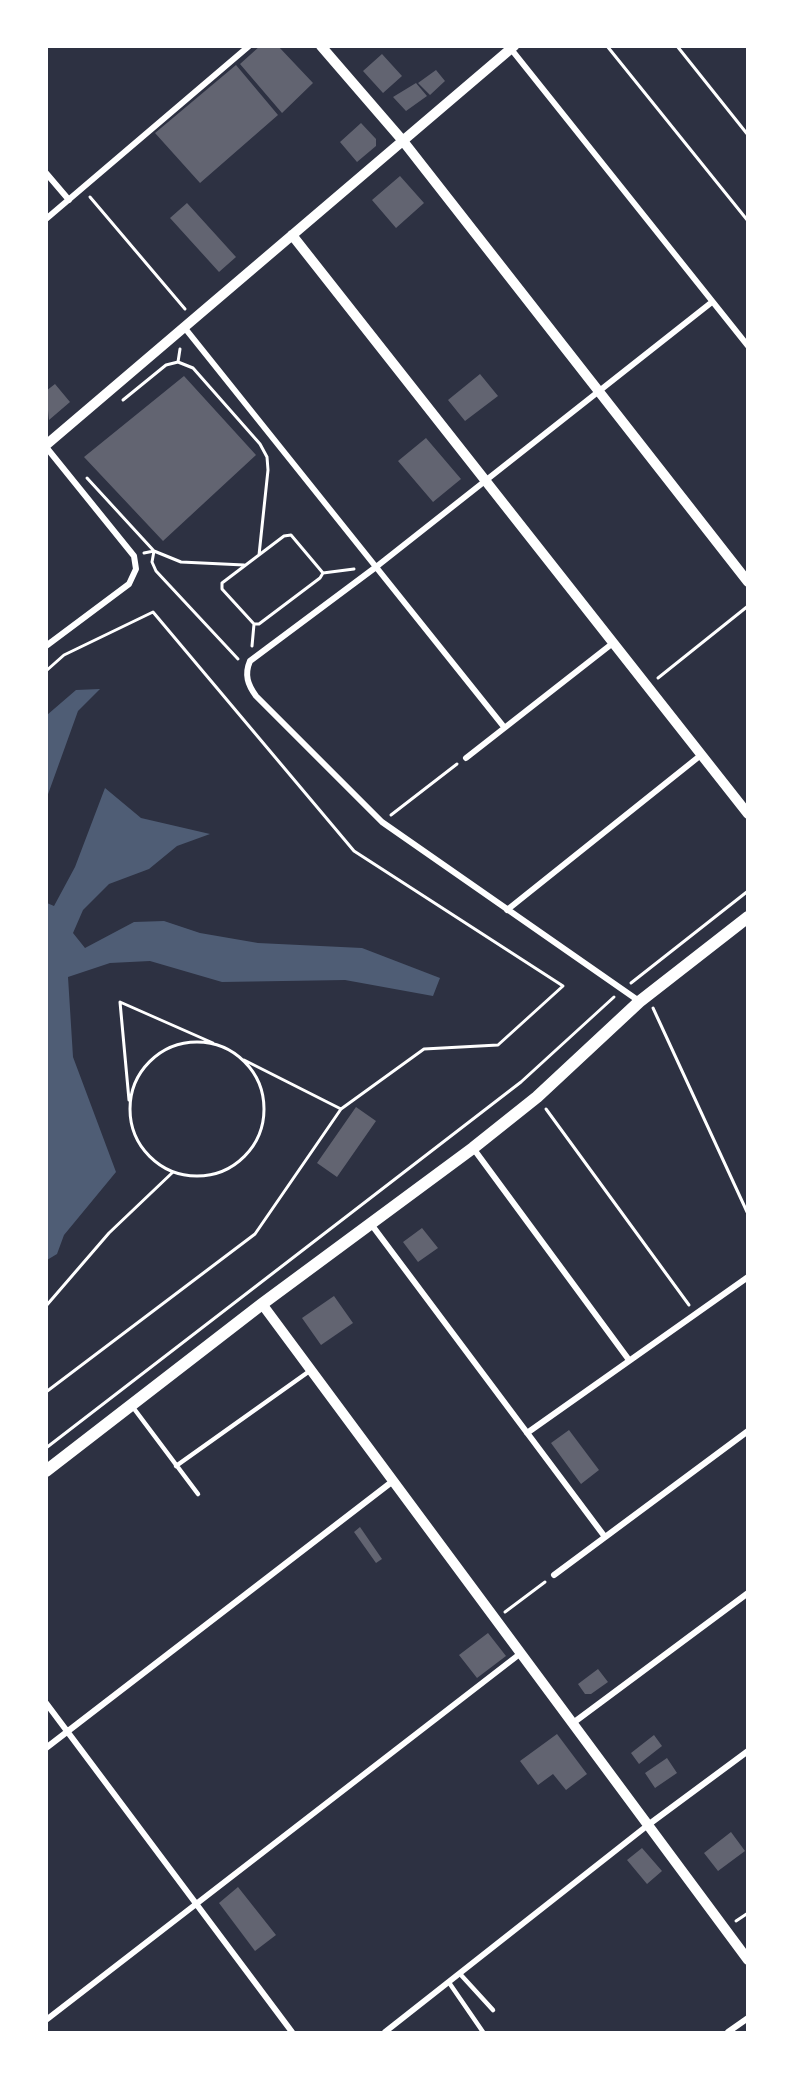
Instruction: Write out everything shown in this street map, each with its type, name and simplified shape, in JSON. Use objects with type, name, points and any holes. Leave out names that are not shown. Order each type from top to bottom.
[{"type":"main road","points":[[46,1471],[262,1304],[473,1148],[537,1097],[639,1002],[747,917]]},
{"type":"street","points":[[46,219],[249,46]]},
{"type":"street","points":[[321,46],[403,141],[747,582]]},
{"type":"street","points":[[46,646],[129,584],[136,569],[134,556],[46,446],[513,48],[747,346]]},
{"type":"street","points":[[46,173],[69,200]]},
{"type":"street","points":[[292,235],[747,814]]},
{"type":"street","points":[[639,1002],[382,822],[256,696],[248,683],[249,665],[376,567],[597,389],[712,302]]},
{"type":"street","points":[[184,327],[504,727]]},
{"type":"street","points":[[466,758],[613,643]]},
{"type":"street","points":[[507,910],[701,755]]},
{"type":"street","points":[[473,1148],[629,1360]]},
{"type":"street","points":[[371,1223],[605,1537]]},
{"type":"street","points":[[527,1433],[747,1278]]},
{"type":"street","points":[[262,1304],[747,1959]]},
{"type":"street","points":[[554,1575],[747,1431]]},
{"type":"street","points":[[46,1748],[393,1481]]},
{"type":"street","points":[[573,1723],[747,1593]]},
{"type":"street","points":[[46,2020],[521,1653]]},
{"type":"street","points":[[46,1703],[292,2032]]},
{"type":"street","points":[[385,2032],[450,1984],[648,1825],[747,1751]]},
{"type":"street","points":[[728,2032],[747,2018]]},
{"type":"lane","points":[[177,1466],[311,1370]]},
{"type":"lane","points":[[132,1406],[198,1494]]},
{"type":"lane","points":[[461,1975],[493,2010]]},
{"type":"lane","points":[[450,1984],[483,2032]]},
{"type":"path","points":[[607,46],[747,221]]},
{"type":"path","points":[[677,46],[747,135]]},
{"type":"path","points":[[83,188],[194,319]]},
{"type":"path","points":[[122,400],[166,365],[178,363],[193,368],[260,444],[267,457],[268,470],[258,555]]},
{"type":"path","points":[[84,474],[154,551],[181,562],[244,565]]},
{"type":"path","points":[[249,665],[254,624],[222,589],[222,583],[284,536],[291,535],[321,566],[323,573],[320,578],[259,624],[254,624]]},
{"type":"path","points":[[154,551],[152,562],[156,571],[249,665]]},
{"type":"path","points":[[323,573],[376,567]]},
{"type":"path","points":[[648,687],[747,606]]},
{"type":"path","points":[[46,671],[64,656],[153,612],[354,851],[563,986],[498,1045],[424,1049],[341,1109],[255,1234],[46,1392]]},
{"type":"path","points":[[382,822],[466,758]]},
{"type":"path","points":[[46,1448],[521,1082],[622,990],[747,891]]},
{"type":"path","points":[[241,1058],[255,1076],[263,1098],[263,1121],[255,1143],[240,1161],[219,1172],[196,1176],[173,1172],[154,1161],[140,1146],[131,1127],[120,1002],[220,1046],[341,1109]]},
{"type":"path","points":[[653,1008],[747,1213]]},
{"type":"path","points":[[129,1106],[133,1085],[144,1067],[159,1053],[178,1044],[199,1042],[220,1046]]},
{"type":"path","points":[[545,1107],[695,1314]]},
{"type":"path","points":[[46,1306],[109,1233],[173,1172]]},
{"type":"path","points":[[495,1619],[554,1575]]},
{"type":"water","points":[[100,689],[78,711],[47,797],[47,715],[76,690]]},
{"type":"water","points":[[105,788],[141,818],[210,834],[177,846],[149,869],[109,884],[83,910],[73,933],[85,948],[134,922],[164,921],[200,933],[258,943],[362,948],[440,978],[433,996],[345,980],[222,982],[150,961],[110,963],[68,977],[73,1057],[116,1172],[64,1235],[57,1254],[47,1260],[47,903],[54,906],[75,867]]},
{"type":"building","points":[[260,46],[278,46],[313,83],[282,113],[240,64]]},
{"type":"building","points":[[382,54],[402,76],[383,93],[363,71]]},
{"type":"building","points":[[236,65],[278,115],[200,183],[155,133]]},
{"type":"building","points":[[436,70],[445,81],[430,95],[418,83]]},
{"type":"building","points":[[416,83],[427,96],[406,111],[393,97]]},
{"type":"building","points":[[361,123],[376,139],[376,146],[357,162],[340,142]]},
{"type":"building","points":[[400,176],[424,203],[396,228],[372,200]]},
{"type":"building","points":[[187,203],[236,257],[219,272],[170,218]]},
{"type":"building","points":[[480,374],[498,396],[465,421],[448,400]]},
{"type":"building","points":[[184,376],[256,455],[163,541],[84,457]]},
{"type":"building","points":[[55,384],[70,402],[49,420],[46,391]]},
{"type":"building","points":[[426,438],[461,479],[433,502],[398,461]]},
{"type":"building","points":[[356,1107],[376,1121],[337,1177],[317,1163]]},
{"type":"building","points":[[422,1228],[438,1248],[418,1262],[403,1242]]},
{"type":"building","points":[[334,1296],[353,1323],[321,1345],[302,1318]]},
{"type":"building","points":[[569,1430],[599,1470],[581,1484],[551,1443]]},
{"type":"building","points":[[360,1527],[382,1559],[376,1563],[354,1532]]},
{"type":"building","points":[[488,1633],[506,1656],[477,1678],[459,1655]]},
{"type":"building","points":[[598,1669],[608,1682],[591,1694],[585,1694],[578,1684]]},
{"type":"building","points":[[557,1734],[587,1774],[566,1790],[553,1774],[538,1785],[520,1761]]},
{"type":"building","points":[[654,1735],[662,1746],[639,1764],[631,1753]]},
{"type":"building","points":[[667,1758],[677,1773],[655,1788],[645,1773]]},
{"type":"building","points":[[731,1832],[745,1851],[718,1871],[704,1853]]},
{"type":"building","points":[[642,1848],[662,1871],[647,1884],[627,1860]]},
{"type":"building","points":[[238,1887],[276,1935],[255,1951],[219,1903]]}]
